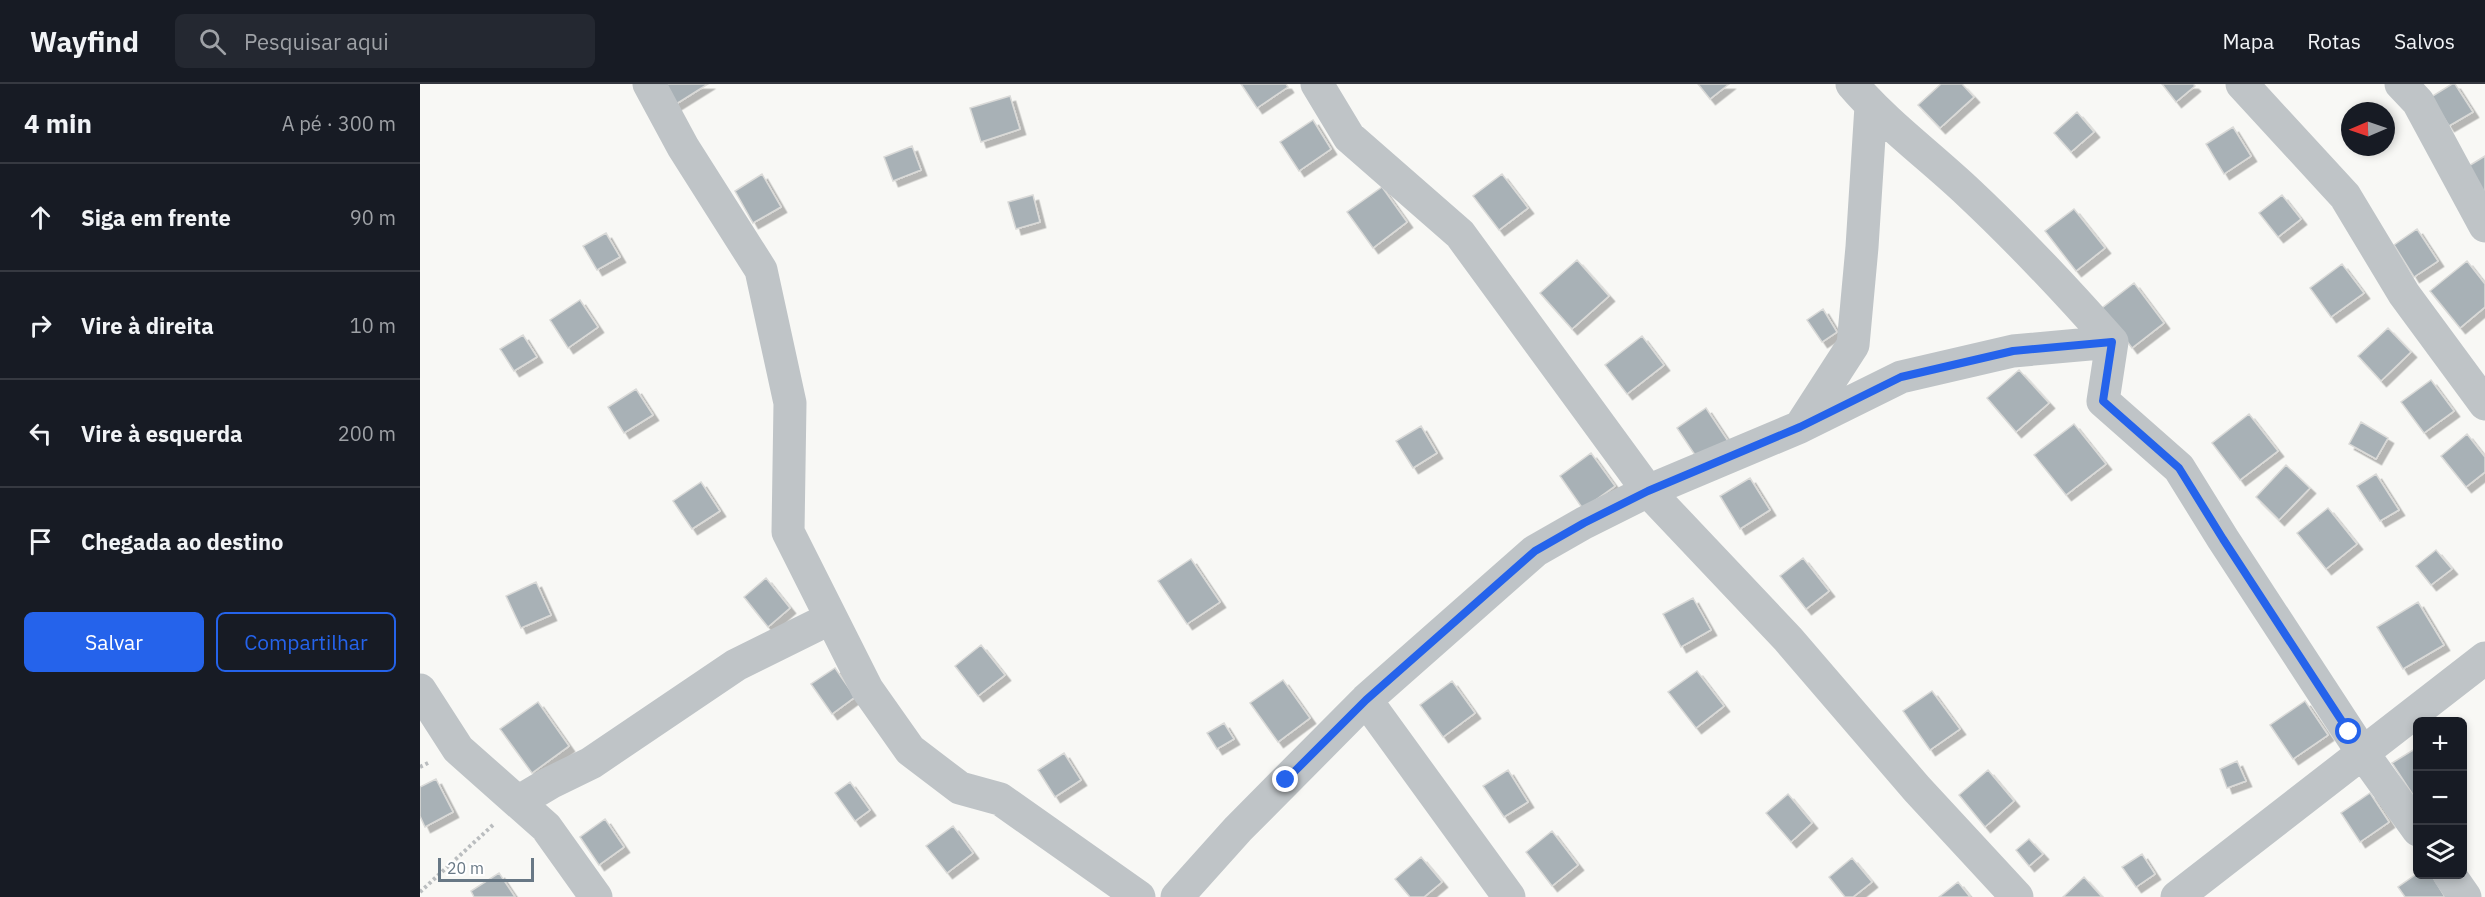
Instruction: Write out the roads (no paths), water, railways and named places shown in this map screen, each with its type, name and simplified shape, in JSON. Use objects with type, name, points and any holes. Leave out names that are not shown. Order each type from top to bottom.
[{"type":"street","points":[[649,84],[683,147],[761,270],[790,403],[788,532],[867,689],[910,750],[960,788],[1000,799],[1139,897]]},
{"type":"street","points":[[1317,84],[1349,137],[1460,234],[1648,491],[1788,639],[1917,789],[2017,897]]},
{"type":"street","points":[[2242,84],[2345,196],[2404,294],[2485,404]]},
{"type":"street","points":[[2401,84],[2418,102],[2485,226]]},
{"type":"street","points":[[1800,427],[1853,345],[1862,247],[1862,95]]},
{"type":"street","points":[[1862,95],[1969,193],[2061,285],[2112,342]]},
{"type":"street","points":[[1177,897],[1238,829],[1366,700],[1535,551],[1648,491],[1800,427],[1901,377],[2013,351],[2112,342]]},
{"type":"street","points":[[2112,342],[2103,401],[2179,468],[2362,752],[2414,825]]},
{"type":"street","points":[[518,802],[550,783],[591,764],[736,665],[831,618]]},
{"type":"street","points":[[2177,897],[2485,658]]},
{"type":"street","points":[[420,690],[458,749],[546,827],[596,897]]},
{"type":"street","points":[[1366,700],[1509,897]]},
{"type":"street","points":[[2452,879],[2465,897]]}]
